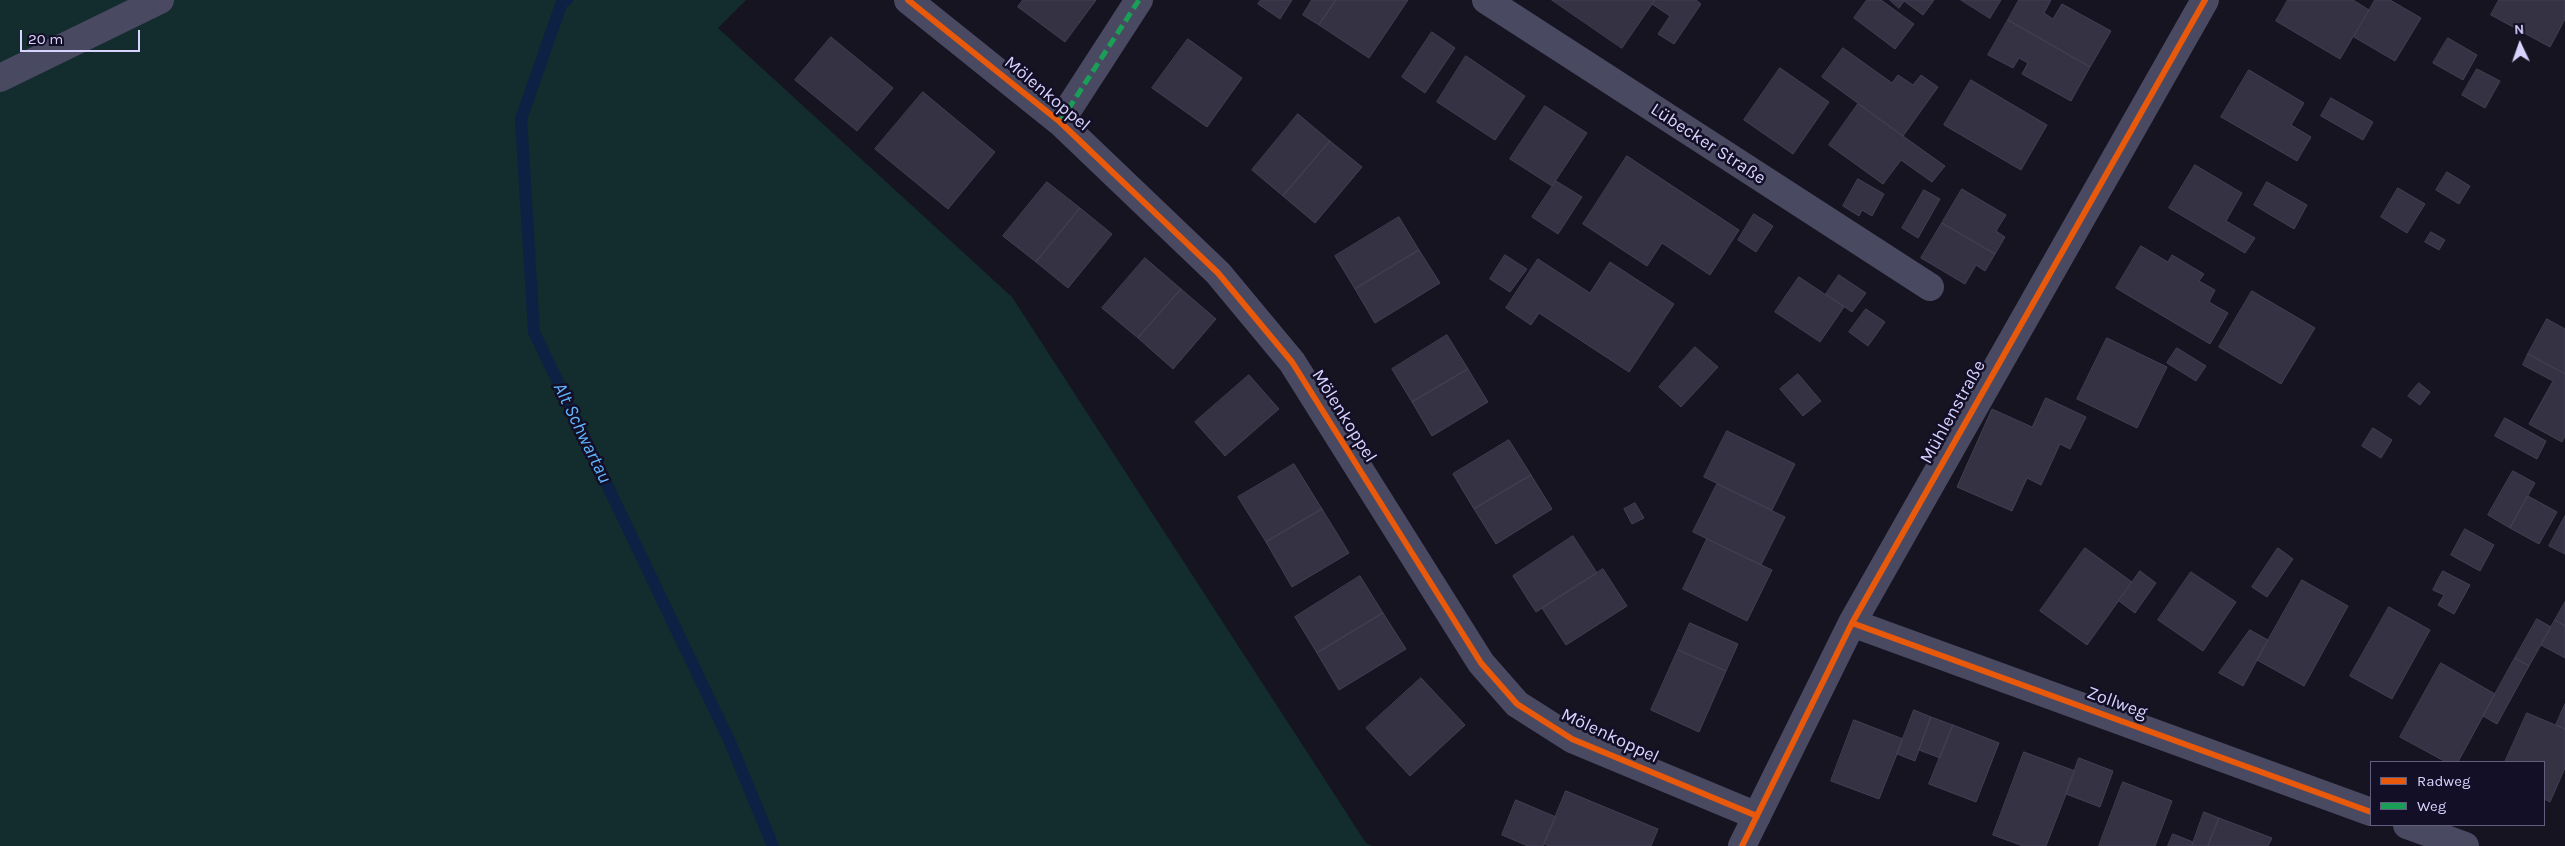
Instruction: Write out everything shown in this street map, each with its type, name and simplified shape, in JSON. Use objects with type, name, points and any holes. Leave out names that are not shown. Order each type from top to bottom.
[{"type":"street","points":[[0,78],[160,0]]},
{"type":"street","name":"Mölenkoppel","points":[[908,0],[1060,122],[1218,273],[1292,362],[1481,663],[1517,704],[1572,739],[1757,816]]},
{"type":"street","name":"Mölenkoppel","points":[[1060,122],[1139,0]]},
{"type":"street","name":"Lübecker Straße","points":[[1486,0],[1930,287]]},
{"type":"street","name":"Mühlenstraße","points":[[1742,846],[1852,623],[2205,0]]},
{"type":"street","name":"Zollweg","points":[[1852,623],[2370,812]]},
{"type":"street","points":[[2410,826],[2465,846]]},
{"type":"green space","points":[[0,0],[746,0],[718,28],[1012,297],[1366,843],[1372,846],[0,846]]},
{"type":"building","points":[[1023,0],[1096,0],[1065,42],[1018,7]]},
{"type":"building","points":[[1261,0],[1292,0],[1280,19],[1258,4]]},
{"type":"building","points":[[1312,0],[1336,0],[1319,25],[1303,15]]},
{"type":"building","points":[[1336,0],[1408,0],[1369,58],[1319,25]]},
{"type":"building","points":[[1552,0],[1655,0],[1622,48]]},
{"type":"building","points":[[1655,0],[1696,0],[1701,4],[1674,44],[1658,34],[1670,16],[1652,4]]},
{"type":"building","points":[[1867,0],[1881,0],[1914,24],[1895,49],[1854,18]]},
{"type":"building","points":[[1890,0],[1934,0],[1923,15],[1904,1],[1899,8]]},
{"type":"building","points":[[1961,0],[2001,0],[1990,18]]},
{"type":"building","points":[[2019,0],[2051,0],[2044,13],[2053,19],[2062,4],[2111,31],[2090,67],[2008,20]]},
{"type":"building","points":[[2288,0],[2353,0],[2369,10],[2340,59],[2276,21]]},
{"type":"building","points":[[2375,0],[2390,0],[2421,18],[2395,61],[2354,37]]},
{"type":"building","points":[[2499,0],[2565,0],[2565,19],[2550,47],[2491,15]]},
{"type":"building","points":[[2008,20],[2090,67],[2071,101],[2022,74],[2028,63],[2019,58],[2013,68],[1988,55]]},
{"type":"building","points":[[1432,32],[1455,48],[1425,93],[1402,77]]},
{"type":"building","points":[[831,37],[893,88],[857,131],[795,80]]},
{"type":"building","points":[[2448,38],[2477,55],[2463,80],[2433,63]]},
{"type":"building","points":[[1188,39],[1242,78],[1207,127],[1152,88]]},
{"type":"building","points":[[1843,48],[1892,83],[1898,75],[1913,85],[1921,75],[1938,87],[1903,136],[1822,77]]},
{"type":"building","points":[[1466,56],[1525,96],[1495,140],[1437,102]]},
{"type":"building","points":[[1780,68],[1829,102],[1793,154],[1744,120]]},
{"type":"building","points":[[2477,69],[2500,81],[2485,108],[2462,95]]},
{"type":"building","points":[[2249,70],[2304,103],[2291,125],[2311,137],[2297,161],[2221,117]]},
{"type":"building","points":[[1971,80],[2047,125],[2021,170],[1944,125]]},
{"type":"building","points":[[923,92],[995,152],[948,209],[875,149]]},
{"type":"building","points":[[2331,98],[2373,122],[2363,140],[2321,116]]},
{"type":"building","points":[[1858,104],[1945,166],[1932,182],[1901,160],[1883,184],[1829,145]]},
{"type":"building","points":[[1545,106],[1587,133],[1552,186],[1510,159]]},
{"type":"building","points":[[1298,114],[1330,141],[1283,196],[1252,170]]},
{"type":"building","points":[[1330,141],[1362,167],[1315,223],[1283,196]]},
{"type":"building","points":[[1627,156],[1739,230],[1710,275],[1662,243],[1647,266],[1583,224]]},
{"type":"building","points":[[2195,165],[2242,193],[2226,221],[2255,238],[2245,253],[2169,208]]},
{"type":"building","points":[[2447,172],[2470,186],[2459,204],[2436,190]]},
{"type":"building","points":[[1858,179],[1884,194],[1872,216],[1862,210],[1859,216],[1843,206]]},
{"type":"building","points":[[1556,181],[1582,197],[1558,234],[1532,217]]},
{"type":"building","points":[[1047,182],[1080,208],[1036,262],[1003,236]]},
{"type":"building","points":[[2267,182],[2307,205],[2294,229],[2254,205]]},
{"type":"building","points":[[2398,188],[2425,204],[2407,233],[2381,217]]},
{"type":"building","points":[[1962,189],[2006,215],[1996,231],[2005,237],[1995,254],[1942,223]]},
{"type":"building","points":[[1924,190],[1940,199],[1918,238],[1902,228]]},
{"type":"building","points":[[1080,208],[1112,234],[1068,288],[1036,262]]},
{"type":"building","points":[[1754,214],[1773,226],[1756,252],[1738,240]]},
{"type":"building","points":[[1399,217],[1419,250],[1355,289],[1335,256]]},
{"type":"building","points":[[1942,223],[1995,254],[1985,271],[1976,265],[1965,284],[1921,258]]},
{"type":"building","points":[[2431,232],[2445,240],[2439,250],[2425,242]]},
{"type":"building","points":[[2141,246],[2168,262],[2172,255],[2204,274],[2199,281],[2215,290],[2209,302],[2228,313],[2210,344],[2116,288]]},
{"type":"building","points":[[1419,250],[1440,283],[1375,323],[1355,289]]},
{"type":"building","points":[[1505,255],[1527,269],[1510,292],[1490,279]]},
{"type":"building","points":[[1145,258],[1181,289],[1138,338],[1102,308]]},
{"type":"building","points":[[1538,259],[1590,293],[1610,262],[1674,304],[1629,372],[1539,313],[1531,325],[1506,308]]},
{"type":"building","points":[[1839,275],[1866,293],[1852,312],[1826,294]]},
{"type":"building","points":[[1799,277],[1844,307],[1820,342],[1775,312]]},
{"type":"building","points":[[1181,289],[1216,319],[1173,369],[1138,338]]},
{"type":"building","points":[[2252,291],[2315,328],[2281,384],[2219,347]]},
{"type":"building","points":[[1866,309],[1885,322],[1868,346],[1849,332]]},
{"type":"building","points":[[2547,319],[2565,329],[2565,374],[2528,354]]},
{"type":"building","points":[[1447,335],[1468,369],[1412,402],[1392,369]]},
{"type":"building","points":[[2107,338],[2167,367],[2137,428],[2077,399]]},
{"type":"building","points":[[1695,347],[1718,367],[1681,407],[1659,387]]},
{"type":"building","points":[[2177,348],[2206,366],[2196,381],[2167,363]]},
{"type":"building","points":[[2528,354],[2565,374],[2565,436],[2562,442],[2529,424],[2553,381],[2523,365]]},
{"type":"building","points":[[1468,369],[1488,402],[1432,436],[1412,402]]},
{"type":"building","points":[[1798,374],[1821,401],[1803,416],[1780,389]]},
{"type":"building","points":[[1249,375],[1279,409],[1225,456],[1195,422]]},
{"type":"building","points":[[2419,383],[2430,392],[2420,405],[2408,396]]},
{"type":"building","points":[[2046,398],[2086,417],[2070,449],[2060,444],[2041,485],[2027,478],[2012,511],[1957,487],[1992,409],[2032,427]]},
{"type":"building","points":[[2505,418],[2546,441],[2537,459],[2495,436]]},
{"type":"building","points":[[2373,428],[2392,440],[2381,458],[2362,446]]},
{"type":"building","points":[[1727,431],[1795,464],[1772,510],[1704,477]]},
{"type":"building","points":[[1509,440],[1531,475],[1474,509],[1453,474]]},
{"type":"building","points":[[1294,464],[1322,509],[1266,542],[1238,497]]},
{"type":"building","points":[[2513,471],[2535,483],[2510,528],[2488,515]]},
{"type":"building","points":[[1531,475],[1552,509],[1496,544],[1474,509]]},
{"type":"building","points":[[1717,484],[1785,517],[1761,565],[1693,532]]},
{"type":"building","points":[[2528,496],[2557,512],[2539,544],[2510,528]]},
{"type":"building","points":[[1635,503],[1644,518],[1632,524],[1624,509]]},
{"type":"building","points":[[1322,509],[1349,553],[1292,587],[1266,542]]},
{"type":"building","points":[[2565,516],[2565,554],[2549,546]]},
{"type":"building","points":[[2465,529],[2494,545],[2480,571],[2451,555]]},
{"type":"building","points":[[1573,536],[1597,573],[1536,612],[1513,576]]},
{"type":"building","points":[[1707,539],[1772,570],[1747,621],[1683,589]]},
{"type":"building","points":[[2085,548],[2132,582],[2087,645],[2040,611]]},
{"type":"building","points":[[2278,548],[2293,559],[2267,597],[2252,587]]},
{"type":"building","points":[[1603,569],[1627,606],[1566,645],[1542,608]]},
{"type":"building","points":[[2140,571],[2156,583],[2135,613],[2119,601]]},
{"type":"building","points":[[2443,571],[2470,585],[2454,614],[2438,605],[2444,595],[2433,590]]},
{"type":"building","points":[[2191,572],[2236,602],[2203,651],[2158,620]]},
{"type":"building","points":[[1360,576],[1383,613],[1317,653],[1295,617]]},
{"type":"building","points":[[2302,580],[2348,606],[2304,686],[2257,660]]},
{"type":"building","points":[[2565,602],[2565,626],[2555,620]]},
{"type":"building","points":[[2389,607],[2430,630],[2392,699],[2350,676]]},
{"type":"building","points":[[1383,613],[1406,649],[1339,690],[1317,653]]},
{"type":"building","points":[[2537,619],[2551,627],[2529,666],[2515,658]]},
{"type":"building","points":[[2555,620],[2565,626],[2565,658],[2541,645]]},
{"type":"building","points":[[1690,623],[1738,644],[1726,671],[1678,650]]},
{"type":"building","points":[[2250,630],[2268,640],[2243,686],[2219,673]]},
{"type":"building","points":[[1678,650],[1726,671],[1699,732],[1651,710]]},
{"type":"building","points":[[2515,658],[2529,666],[2497,724],[2483,716]]},
{"type":"building","points":[[2441,663],[2495,694],[2459,761],[2444,761],[2400,737]]},
{"type":"building","points":[[1421,678],[1465,725],[1410,776],[1366,728]]},
{"type":"building","points":[[2565,704],[2565,729],[2556,725]]},
{"type":"building","points":[[1914,710],[1931,717],[1915,761],[1897,754]]},
{"type":"building","points":[[2527,713],[2565,729],[2565,768],[2550,802],[2545,800],[2545,761],[2505,761]]},
{"type":"building","points":[[1931,717],[1953,725],[1940,758],[1919,750]]},
{"type":"building","points":[[1854,720],[1903,739],[1879,799],[1831,781]]},
{"type":"building","points":[[1953,725],[1999,743],[1976,802],[1929,784]]},
{"type":"building","points":[[2024,752],[2075,771],[2046,846],[2023,846],[1993,835]]},
{"type":"building","points":[[2079,758],[2113,771],[2100,807],[2066,794]]},
{"type":"building","points":[[2123,782],[2172,801],[2155,846],[2099,846]]},
{"type":"building","points":[[1566,791],[1658,829],[1651,846],[1549,846],[1544,844]]},
{"type":"building","points":[[1516,800],[1556,817],[1543,846],[1528,846],[1502,835]]},
{"type":"building","points":[[2204,812],[2219,818],[2208,846],[2192,846]]},
{"type":"building","points":[[2219,818],[2272,838],[2268,846],[2208,846]]},
{"type":"building","points":[[2173,834],[2193,842],[2192,846],[2168,846]]},
{"type":"waterway","name":"Alt Schwartau","points":[[567,0],[562,2],[521,119],[534,332],[729,740],[773,846]]},
{"type":"marked path","points":[[1060,122],[1139,0]]},
{"type":"cycle path","points":[[908,0],[1060,122],[1218,273],[1292,362],[1481,663],[1517,704],[1572,739],[1757,816]]},
{"type":"cycle path","points":[[1742,846],[1852,623],[2205,0]]},
{"type":"cycle path","points":[[1852,623],[2370,812]]}]
